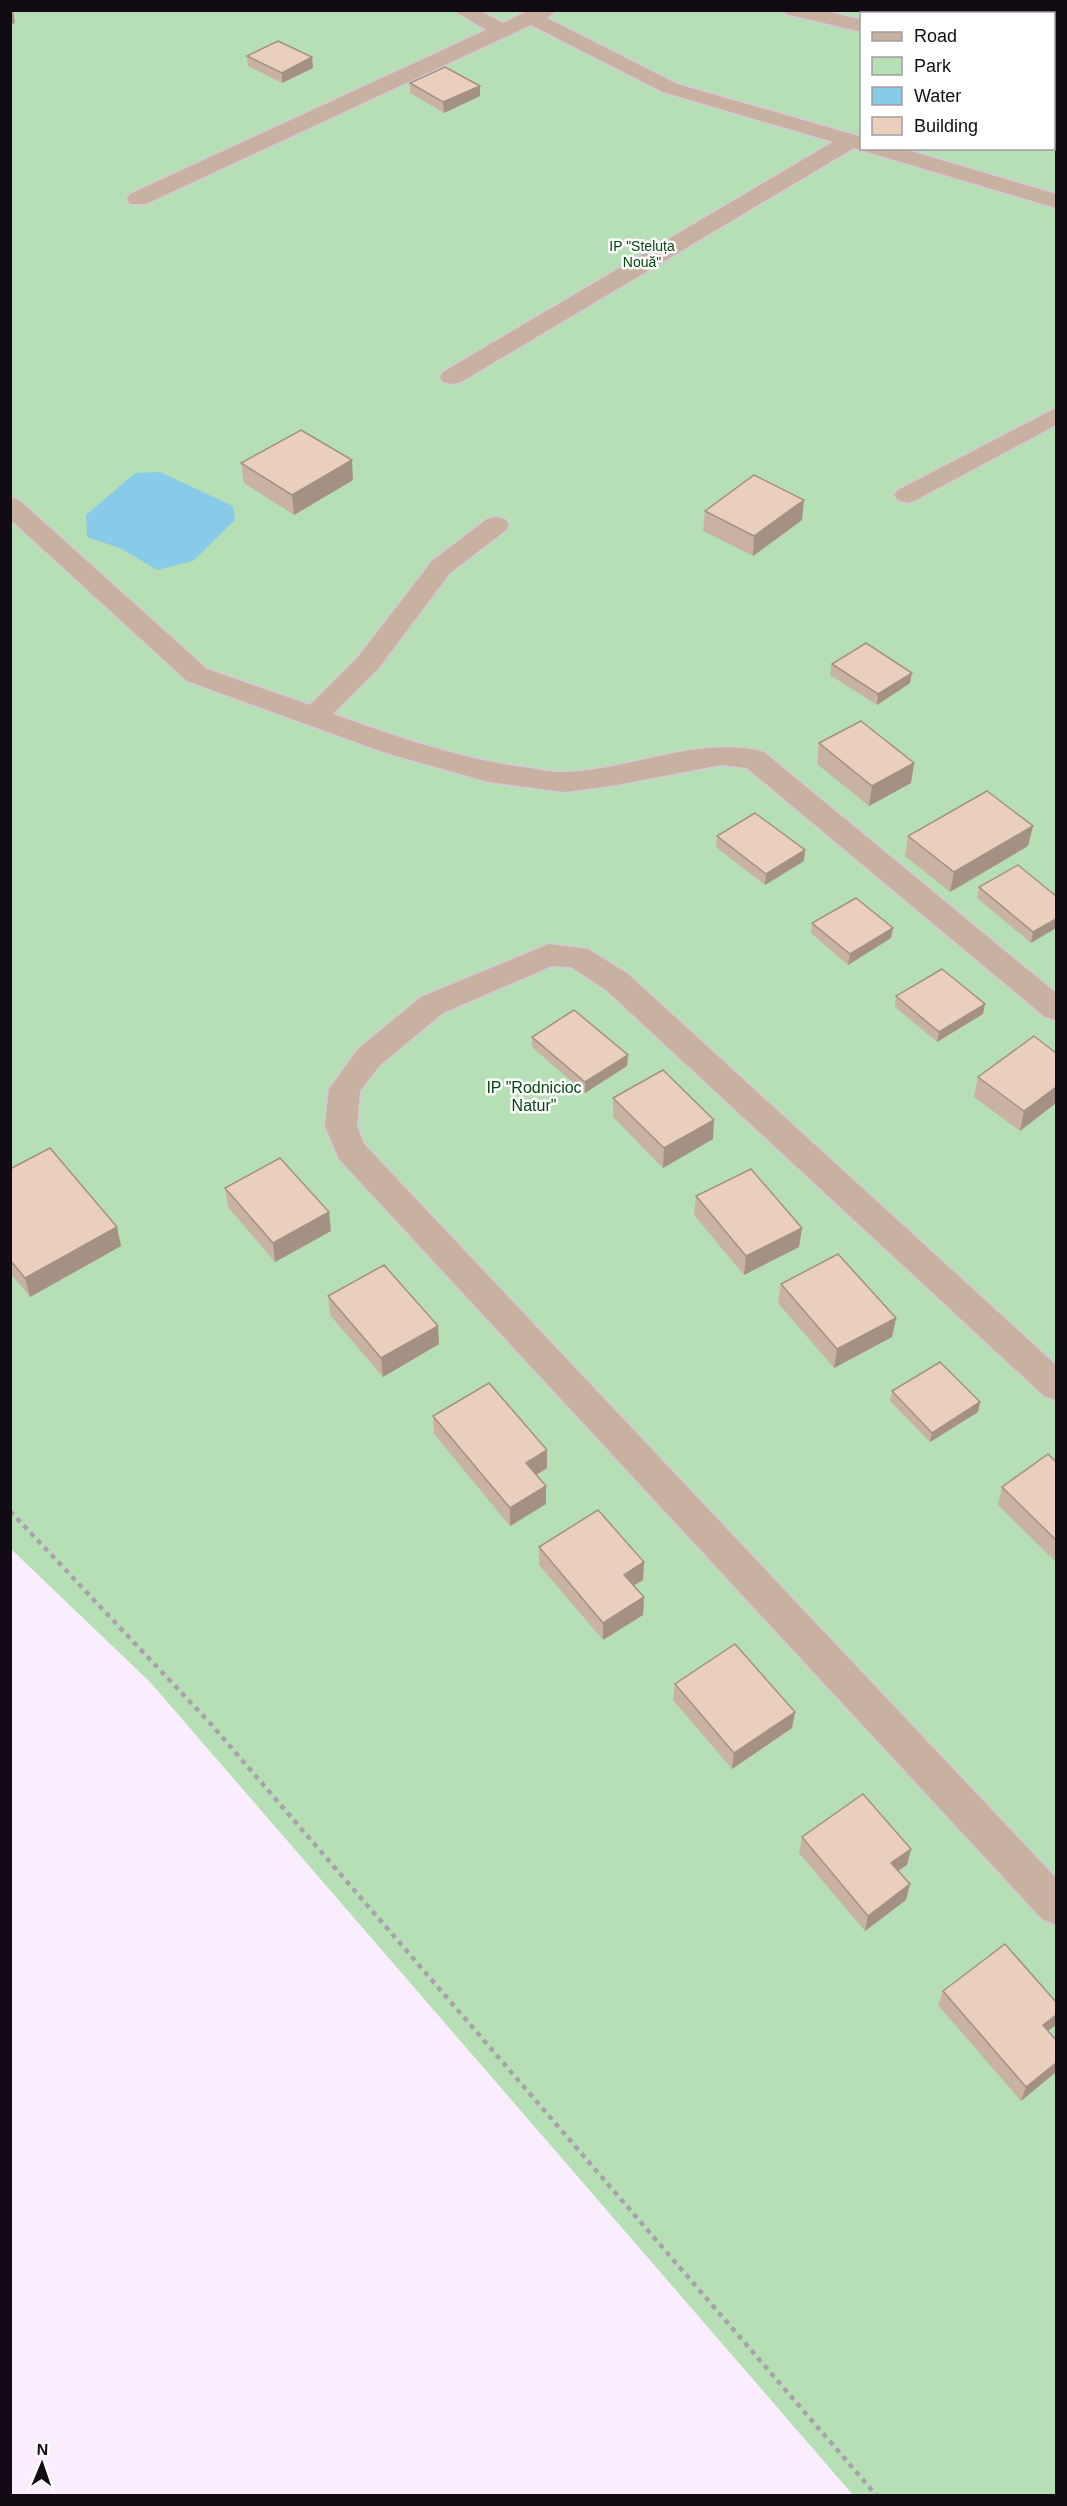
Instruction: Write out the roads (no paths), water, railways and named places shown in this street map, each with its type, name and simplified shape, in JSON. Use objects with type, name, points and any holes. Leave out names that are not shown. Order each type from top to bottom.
[{"type":"street","points":[[463,10],[501,30]]},
{"type":"street","points":[[793,10],[860,26]]},
{"type":"street","points":[[138,199],[540,14],[670,88],[856,143]]},
{"type":"street","points":[[452,377],[856,143]]},
{"type":"street","points":[[882,150],[1056,201]]},
{"type":"street","points":[[907,495],[1056,415]]},
{"type":"street","points":[[10,505],[197,675],[316,715],[396,746],[489,773],[565,782],[616,776],[721,756],[754,759],[1056,1009]]},
{"type":"street","points":[[316,715],[368,663],[441,567],[496,525]]},
{"type":"street","points":[[1056,1386],[617,982],[577,957],[549,955],[432,1005],[369,1057],[345,1089],[341,1126],[350,1150],[1056,1906]]},
{"type":"water","points":[[160,472],[233,506],[235,520],[193,561],[157,570],[122,549],[87,537],[86,515],[135,473]]},
{"type":"park label","name":"IP \"Steluța Nouă\"","points":[[642,254]]},
{"type":"park label","name":"IP \"Rodnicioc Natur\"","points":[[534,1096]]}]
